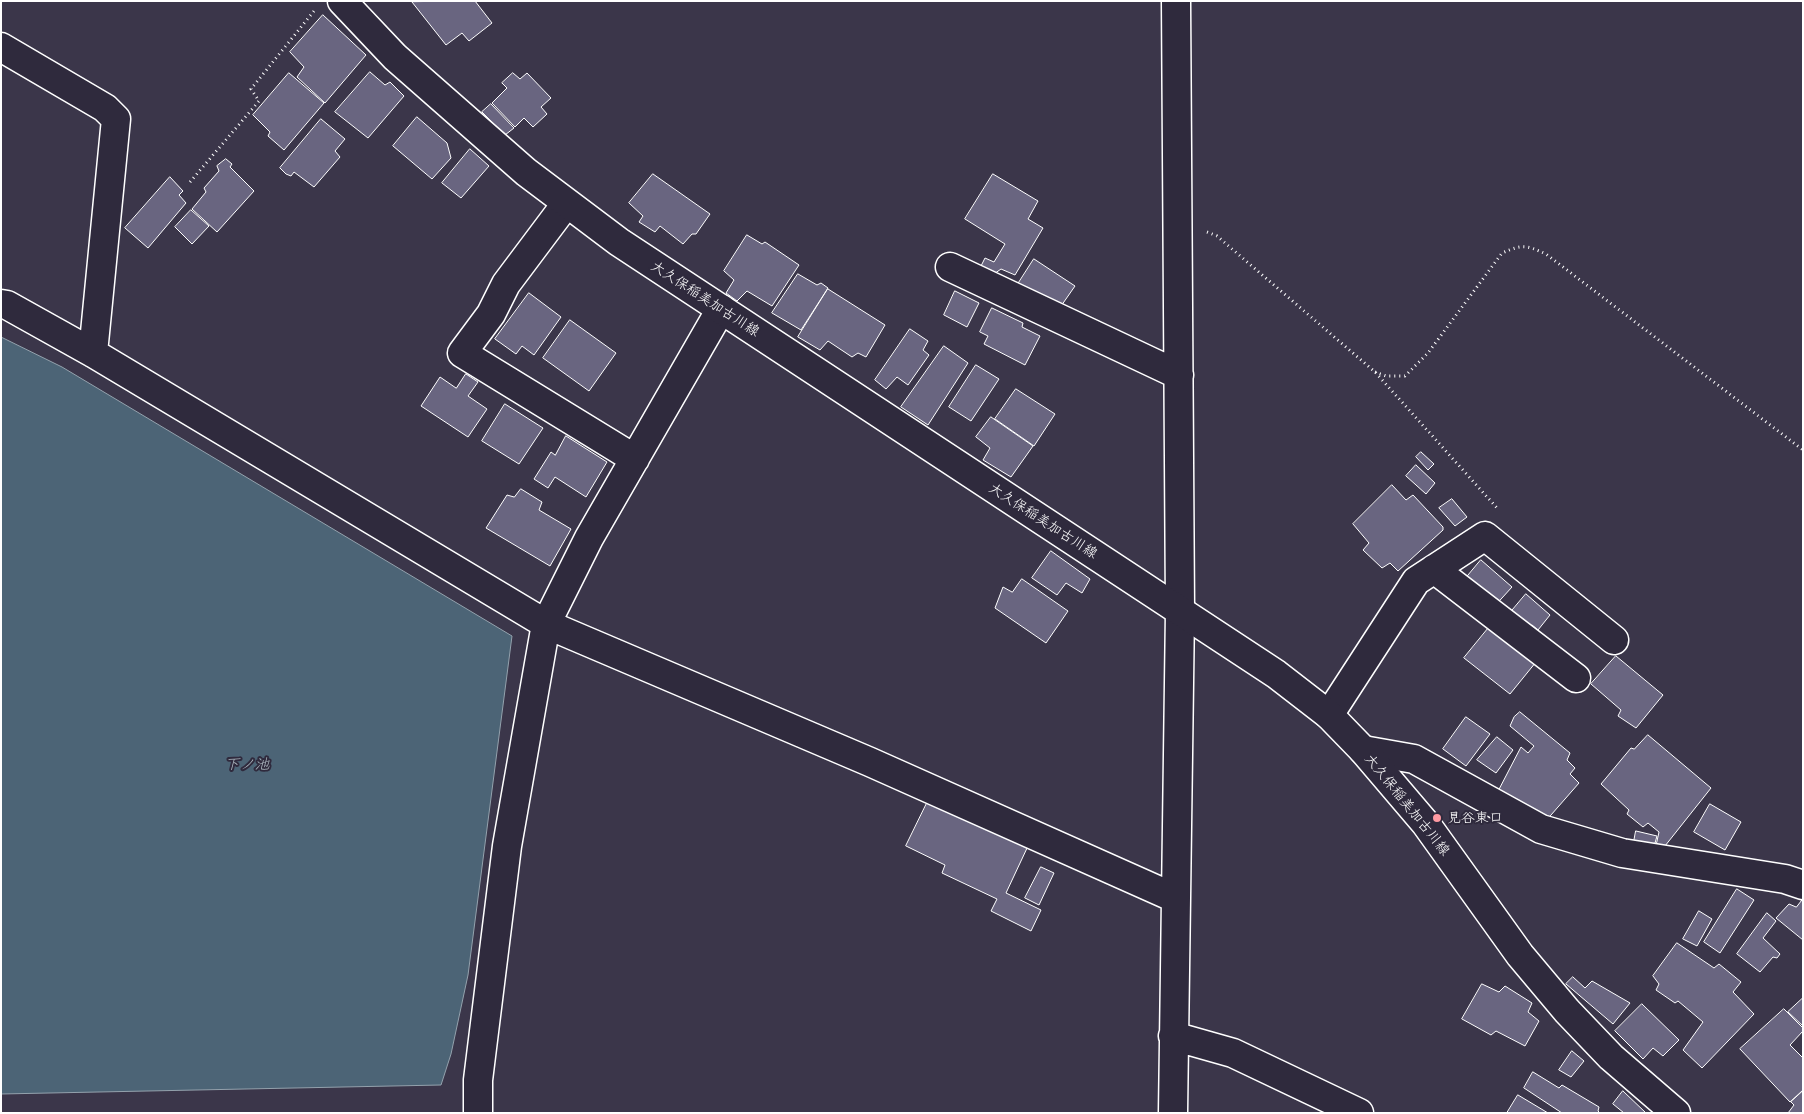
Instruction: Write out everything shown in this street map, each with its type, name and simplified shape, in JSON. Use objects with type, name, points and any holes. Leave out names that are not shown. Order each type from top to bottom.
[{"type":"street","name":"大久保稲美加古川線","points":[[342,1],[395,57],[526,172],[566,204],[619,242],[1276,674],[1329,715],[1363,750],[1426,824],[1520,955],[1567,1011],[1612,1057],[1676,1113]]},
{"type":"street","points":[[1172,1113],[1180,611],[1176,1]]},
{"type":"street","points":[[1,47],[105,108],[116,119],[93,353]]},
{"type":"street","points":[[566,204],[506,284],[492,314],[462,353],[635,459]]},
{"type":"street","points":[[950,267],[1178,375]]},
{"type":"street","points":[[1,304],[7,305],[93,353],[546,624],[870,762],[1175,898]]},
{"type":"street","points":[[478,1113],[478,1080],[507,846],[546,624],[589,538],[721,309]]},
{"type":"street","points":[[1329,715],[1416,581],[1485,536],[1614,640]]},
{"type":"street","points":[[1434,569],[1576,678]]},
{"type":"street","points":[[1363,750],[1414,759],[1541,829],[1622,853],[1785,879],[1803,885]]},
{"type":"street","points":[[1173,1036],[1233,1053],[1359,1113]]},
{"type":"path","points":[[190,182],[259,101],[251,89],[316,9]]},
{"type":"path","points":[[1178,218],[1217,236],[1375,372],[1499,511],[1498,519],[1485,536]]},
{"type":"path","points":[[1375,372],[1386,376],[1404,376],[1428,353],[1502,253],[1518,246],[1531,247],[1546,254],[1803,450]]},
{"type":"water","name":"下ノ池","points":[[1,337],[62,367],[512,636],[468,975],[451,1054],[441,1085],[1,1094]]},
{"type":"building","points":[[475,1],[492,23],[469,41],[462,33],[446,45],[412,2]]},
{"type":"building","points":[[323,15],[366,55],[325,103],[297,77],[304,67],[290,52]]},
{"type":"building","points":[[370,72],[385,85],[390,82],[404,96],[368,138],[335,112]]},
{"type":"building","points":[[289,73],[324,103],[284,150],[268,136],[270,132],[253,115]]},
{"type":"building","points":[[513,73],[520,79],[527,73],[551,98],[541,107],[547,114],[533,127],[524,118],[515,127],[492,103],[507,88],[502,83]]},
{"type":"building","points":[[491,104],[514,128],[505,135],[482,112]]},
{"type":"building","points":[[417,117],[447,143],[451,158],[432,179],[393,146]]},
{"type":"building","points":[[321,119],[345,139],[335,151],[340,157],[314,187],[294,172],[291,176],[280,168]]},
{"type":"building","points":[[470,149],[489,166],[461,198],[442,183]]},
{"type":"building","points":[[226,159],[232,164],[230,167],[254,191],[217,232],[192,209],[206,192],[204,188],[219,171],[217,166]]},
{"type":"building","points":[[653,174],[710,214],[696,234],[692,234],[683,244],[660,226],[655,232],[639,222],[643,216],[629,203]]},
{"type":"building","points":[[993,174],[1038,201],[1028,219],[1043,228],[1015,275],[1001,269],[994,274],[981,266],[985,258],[994,262],[1005,244],[965,219]]},
{"type":"building","points":[[170,177],[183,191],[179,195],[186,203],[148,248],[125,228]]},
{"type":"building","points":[[191,210],[209,226],[192,244],[175,227]]},
{"type":"building","points":[[747,235],[762,244],[765,242],[799,265],[772,306],[747,291],[737,301],[726,293],[734,280],[724,271]]},
{"type":"building","points":[[1034,259],[1075,286],[1059,309],[1018,284]]},
{"type":"building","points":[[798,274],[817,285],[821,283],[828,288],[801,330],[772,313]]},
{"type":"building","points":[[828,289],[885,325],[866,357],[858,353],[852,357],[828,341],[820,350],[798,337]]},
{"type":"building","points":[[955,291],[979,303],[967,327],[944,315]]},
{"type":"building","points":[[529,293],[561,317],[534,355],[522,346],[516,354],[495,339]]},
{"type":"building","points":[[992,308],[1023,323],[1022,327],[1040,336],[1025,365],[984,344],[988,336],[980,332]]},
{"type":"building","points":[[570,320],[616,353],[589,391],[543,358]]},
{"type":"building","points":[[910,329],[928,341],[923,350],[929,355],[908,385],[897,377],[886,389],[875,380]]},
{"type":"building","points":[[944,346],[968,363],[928,425],[901,407]]},
{"type":"building","points":[[976,365],[999,379],[971,421],[949,407]]},
{"type":"building","points":[[466,374],[478,382],[468,396],[487,409],[468,437],[421,406],[440,377],[456,388]]},
{"type":"building","points":[[1016,389],[1055,414],[1034,446],[995,419]]},
{"type":"building","points":[[505,404],[543,428],[519,464],[482,441]]},
{"type":"building","points":[[991,417],[1033,446],[1011,477],[983,460],[990,448],[976,437]]},
{"type":"building","points":[[566,436],[607,462],[586,497],[555,477],[548,488],[534,479],[551,452],[555,455]]},
{"type":"building","points":[[1421,452],[1434,464],[1428,470],[1416,457]]},
{"type":"building","points":[[1416,465],[1435,483],[1426,494],[1406,476]]},
{"type":"building","points":[[1392,485],[1406,500],[1413,495],[1443,527],[1443,530],[1398,571],[1390,563],[1382,568],[1363,550],[1369,543],[1353,524]]},
{"type":"building","points":[[521,489],[542,502],[539,510],[571,529],[550,566],[486,528],[507,495],[514,497]]},
{"type":"building","points":[[1452,499],[1467,517],[1455,526],[1439,508]]},
{"type":"building","points":[[1051,551],[1090,579],[1082,593],[1066,583],[1057,595],[1032,578]]},
{"type":"building","points":[[1481,560],[1512,587],[1492,609],[1461,584]]},
{"type":"building","points":[[1022,579],[1068,611],[1046,643],[995,608],[1003,587],[1012,592]]},
{"type":"building","points":[[1526,594],[1550,615],[1538,630],[1532,625],[1523,632],[1505,619]]},
{"type":"building","points":[[1491,625],[1536,662],[1510,694],[1464,658]]},
{"type":"building","points":[[1616,656],[1663,695],[1636,728],[1618,716],[1621,710],[1591,684]]},
{"type":"building","points":[[1520,712],[1570,753],[1567,760],[1575,768],[1570,774],[1579,783],[1544,823],[1495,797],[1521,747],[1528,753],[1534,746],[1510,726],[1514,717]]},
{"type":"building","points":[[1466,717],[1490,734],[1466,766],[1443,749]]},
{"type":"building","points":[[1648,735],[1711,788],[1661,851],[1655,850],[1659,832],[1648,823],[1643,827],[1627,814],[1629,810],[1601,784],[1631,748],[1634,749]]},
{"type":"building","points":[[1497,737],[1513,750],[1496,773],[1477,760]]},
{"type":"building","points":[[929,799],[1028,846],[1006,893],[1041,910],[1031,931],[991,911],[997,899],[942,873],[945,865],[906,846]]},
{"type":"building","points":[[1710,804],[1741,822],[1725,850],[1694,832]]},
{"type":"building","points":[[1636,831],[1657,836],[1653,850],[1633,847]]},
{"type":"building","points":[[1041,867],[1054,873],[1039,905],[1025,898]]},
{"type":"building","points":[[1737,889],[1754,900],[1720,953],[1704,942]]},
{"type":"building","points":[[1803,899],[1803,940],[1776,918],[1789,904],[1796,907]]},
{"type":"building","points":[[1699,911],[1712,919],[1697,946],[1683,939]]},
{"type":"building","points":[[1767,913],[1776,921],[1763,938],[1780,954],[1777,958],[1773,957],[1760,972],[1737,954]]},
{"type":"building","points":[[1677,943],[1714,968],[1719,964],[1741,982],[1733,992],[1754,1014],[1702,1068],[1683,1050],[1703,1022],[1678,1001],[1675,1003],[1656,990],[1659,984],[1653,976]]},
{"type":"building","points":[[1573,977],[1585,988],[1592,981],[1630,1003],[1613,1024],[1566,984]]},
{"type":"building","points":[[1482,984],[1499,992],[1505,986],[1532,1003],[1528,1012],[1539,1021],[1525,1046],[1496,1031],[1491,1035],[1462,1019]]},
{"type":"building","points":[[1803,998],[1803,1026],[1788,1012]]},
{"type":"building","points":[[1642,1004],[1679,1040],[1663,1056],[1653,1048],[1643,1059],[1615,1031]]},
{"type":"building","points":[[1784,1009],[1803,1028],[1803,1031],[1790,1045],[1803,1058],[1803,1090],[1790,1102],[1740,1049]]},
{"type":"building","points":[[1572,1051],[1584,1061],[1571,1077],[1559,1070]]},
{"type":"building","points":[[1533,1072],[1559,1088],[1562,1085],[1599,1107],[1598,1111],[1600,1113],[1562,1113],[1524,1088]]},
{"type":"building","points":[[1623,1091],[1646,1113],[1624,1113],[1613,1104]]},
{"type":"building","points":[[1803,1091],[1803,1113],[1788,1113],[1794,1105],[1791,1102]]},
{"type":"building","points":[[1518,1095],[1548,1113],[1507,1113]]},
{"type":"place","name":"見谷東口","points":[[1437,818]]}]
